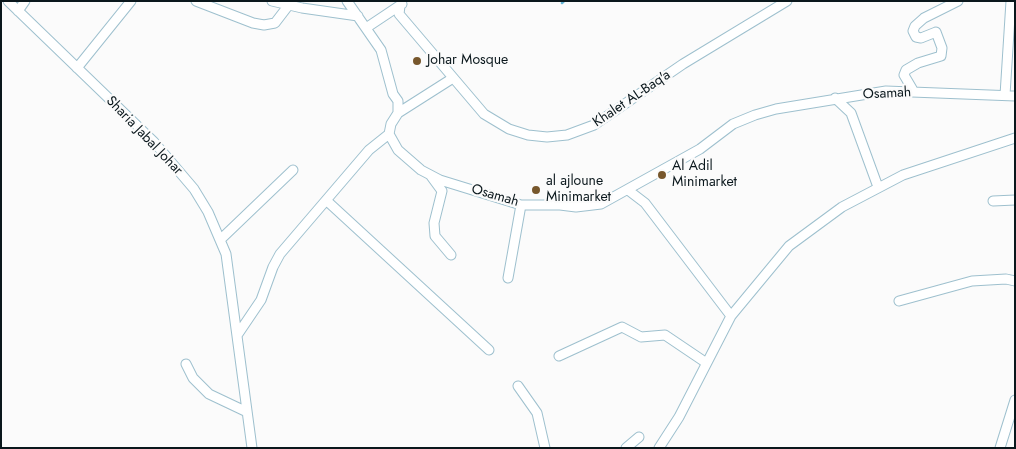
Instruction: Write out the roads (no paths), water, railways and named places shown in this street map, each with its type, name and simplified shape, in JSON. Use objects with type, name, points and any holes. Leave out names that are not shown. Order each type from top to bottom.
[{"type":"street","name":"Sharia Jabal Johar","points":[[8,1],[154,142],[194,189],[221,239],[226,254],[252,448]]},
{"type":"street","points":[[18,10],[25,1]]},
{"type":"street","points":[[77,68],[132,1]]},
{"type":"street","points":[[196,1],[253,23],[264,25],[275,23],[288,6]]},
{"type":"street","points":[[272,1],[288,6],[358,16]]},
{"type":"street","points":[[347,1],[381,50],[393,94],[399,104],[398,113]]},
{"type":"street","name":"Khalet AL-Baq'a","points":[[402,4],[399,14],[477,107],[501,125],[518,132],[537,136],[567,135],[586,130],[683,64],[787,1]]},
{"type":"street","points":[[914,92],[904,75],[906,70],[918,63],[941,56],[942,48],[936,32],[921,38],[916,37],[913,31],[915,26],[924,18],[958,1]]},
{"type":"street","points":[[1005,95],[1011,1]]},
{"type":"street","points":[[366,28],[402,4]]},
{"type":"street","points":[[238,334],[261,300],[276,260],[369,150],[389,134],[391,124],[398,113],[453,78]]},
{"type":"street","name":"Osamah","points":[[389,134],[392,143],[405,157],[431,176],[521,205],[592,206],[628,190],[700,149],[723,130],[744,119],[766,111],[886,91],[1015,96]]},
{"type":"street","points":[[836,98],[851,113],[878,187]]},
{"type":"street","points":[[659,448],[678,417],[731,316],[789,246],[842,207],[903,175],[1015,138]]},
{"type":"street","points":[[221,239],[293,170]]},
{"type":"street","points":[[431,176],[442,191],[434,223],[435,236],[451,255]]},
{"type":"street","points":[[628,190],[645,203],[731,316]]},
{"type":"street","points":[[993,201],[1015,200]]},
{"type":"street","points":[[327,201],[489,350]]},
{"type":"street","points":[[508,278],[521,205]]},
{"type":"street","points":[[899,301],[972,281],[1006,279],[1015,281]]},
{"type":"street","points":[[559,356],[622,327],[641,337],[664,335],[706,362]]},
{"type":"street","points":[[186,364],[193,378],[210,394],[247,412]]},
{"type":"street","points":[[518,386],[537,413],[545,448]]},
{"type":"street","points":[[1000,448],[1015,400]]},
{"type":"street","points":[[626,448],[639,438]]},
{"type":"place","name":"Johar Mosque","points":[[417,61]]},
{"type":"place","name":"Al Adil Minimarket","points":[[662,175]]},
{"type":"place","name":"al ajloune Minimarket","points":[[536,190]]}]
